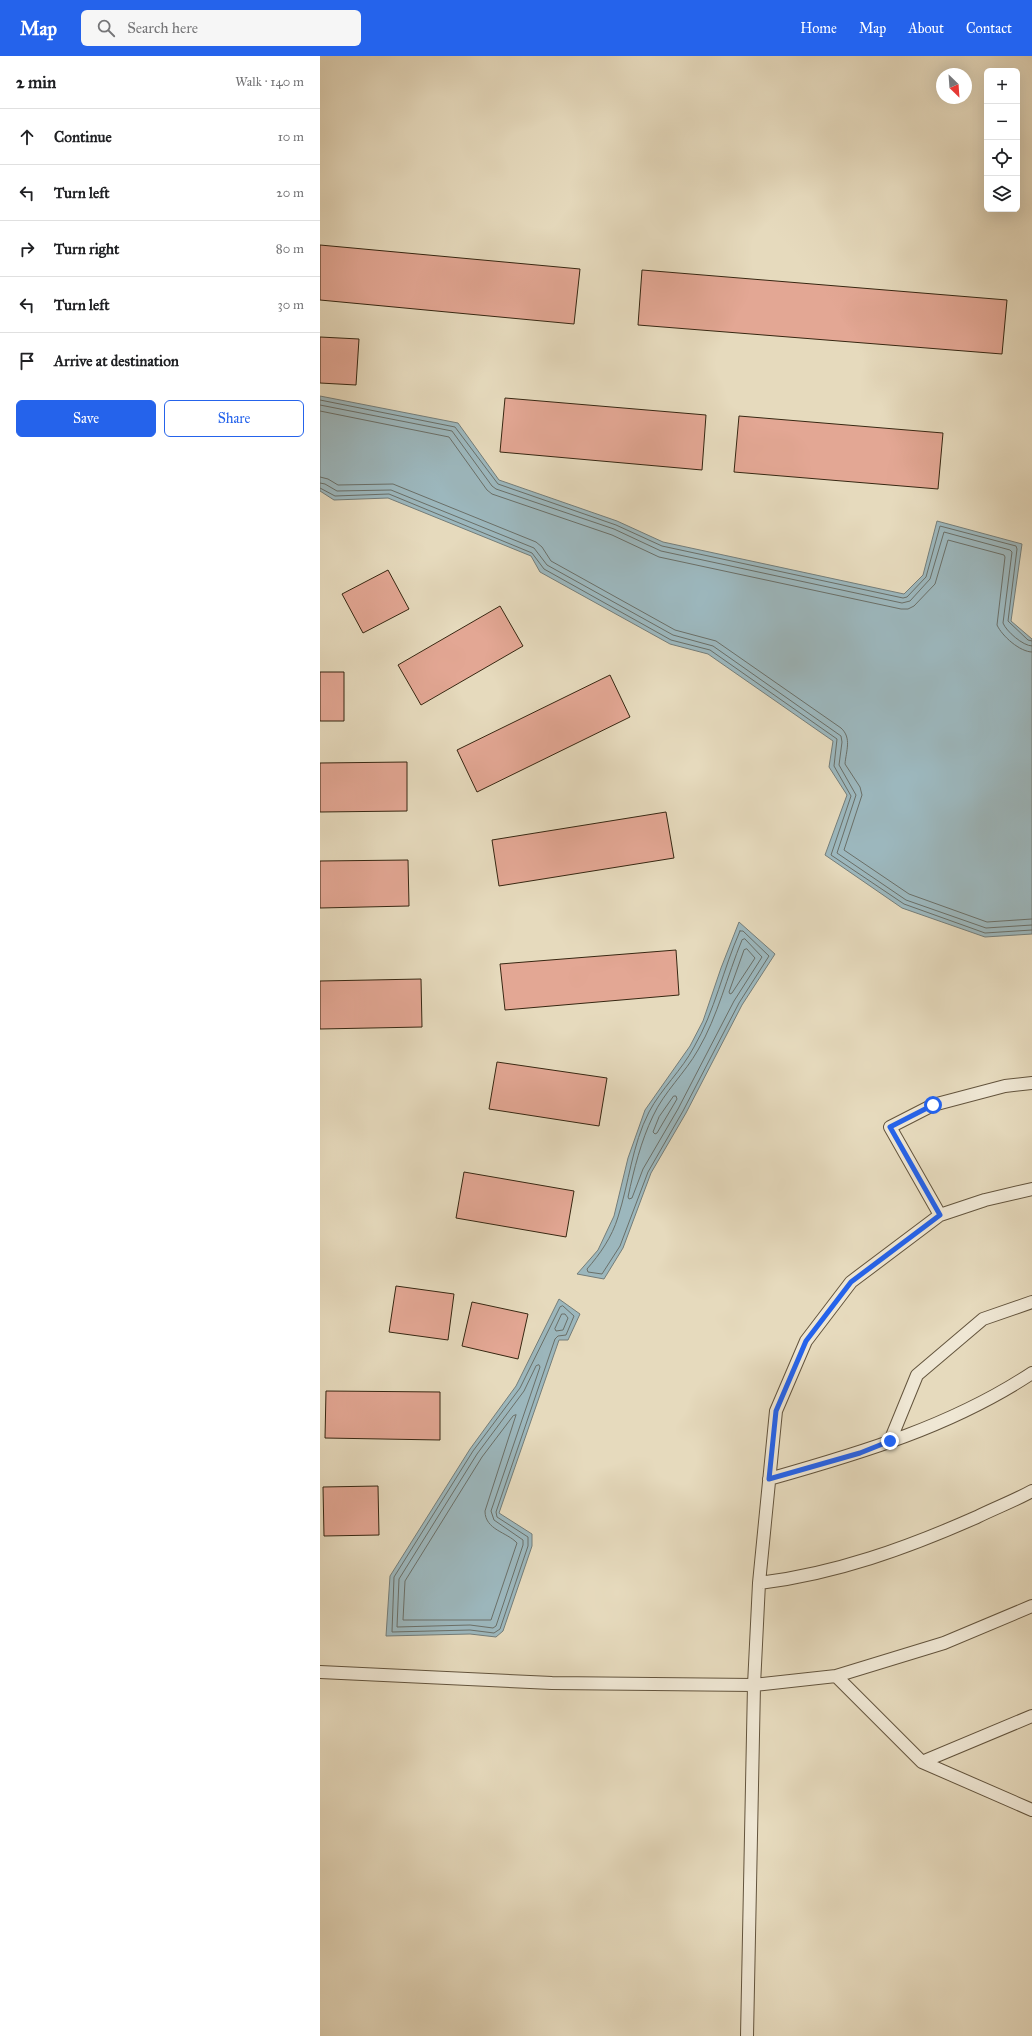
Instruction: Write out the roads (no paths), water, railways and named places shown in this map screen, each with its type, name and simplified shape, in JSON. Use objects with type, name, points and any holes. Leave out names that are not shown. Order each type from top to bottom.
[{"type":"lane","points":[[940,1215],[890,1127],[933,1105],[1005,1086],[1032,1083]]},
{"type":"lane","points":[[747,2036],[754,1685],[759,1583],[776,1411],[806,1341],[851,1282],[940,1215],[985,1200],[1032,1189]]},
{"type":"lane","points":[[890,1441],[917,1374],[983,1319],[1032,1302]]},
{"type":"lane","points":[[769,1479],[860,1453],[937,1424],[1011,1387],[1032,1372]]},
{"type":"lane","points":[[759,1583],[798,1578],[855,1563],[939,1534],[1032,1491]]},
{"type":"lane","points":[[320,1672],[552,1683],[754,1685],[836,1676],[944,1643],[1032,1606]]},
{"type":"lane","points":[[836,1676],[922,1762],[1032,1810]]},
{"type":"lane","points":[[922,1762],[1032,1716]]},
{"type":"water","points":[[320,396],[458,423],[499,480],[617,521],[663,542],[904,594],[923,575],[937,521],[1022,544],[1011,621],[1032,639],[1032,934],[985,937],[902,908],[825,855],[847,795],[829,767],[833,741],[708,654],[670,644],[540,572],[531,556],[388,498],[334,500],[320,491]]},
{"type":"water","points":[[739,922],[775,954],[742,1005],[686,1113],[651,1173],[623,1248],[604,1279],[577,1274],[598,1250],[614,1216],[628,1158],[645,1110],[690,1046],[703,1021]]},
{"type":"water","points":[[559,1299],[580,1314],[568,1340],[559,1340],[499,1513],[532,1534],[532,1546],[503,1631],[496,1637],[470,1634],[386,1636],[390,1576],[470,1449],[516,1386]]}]
